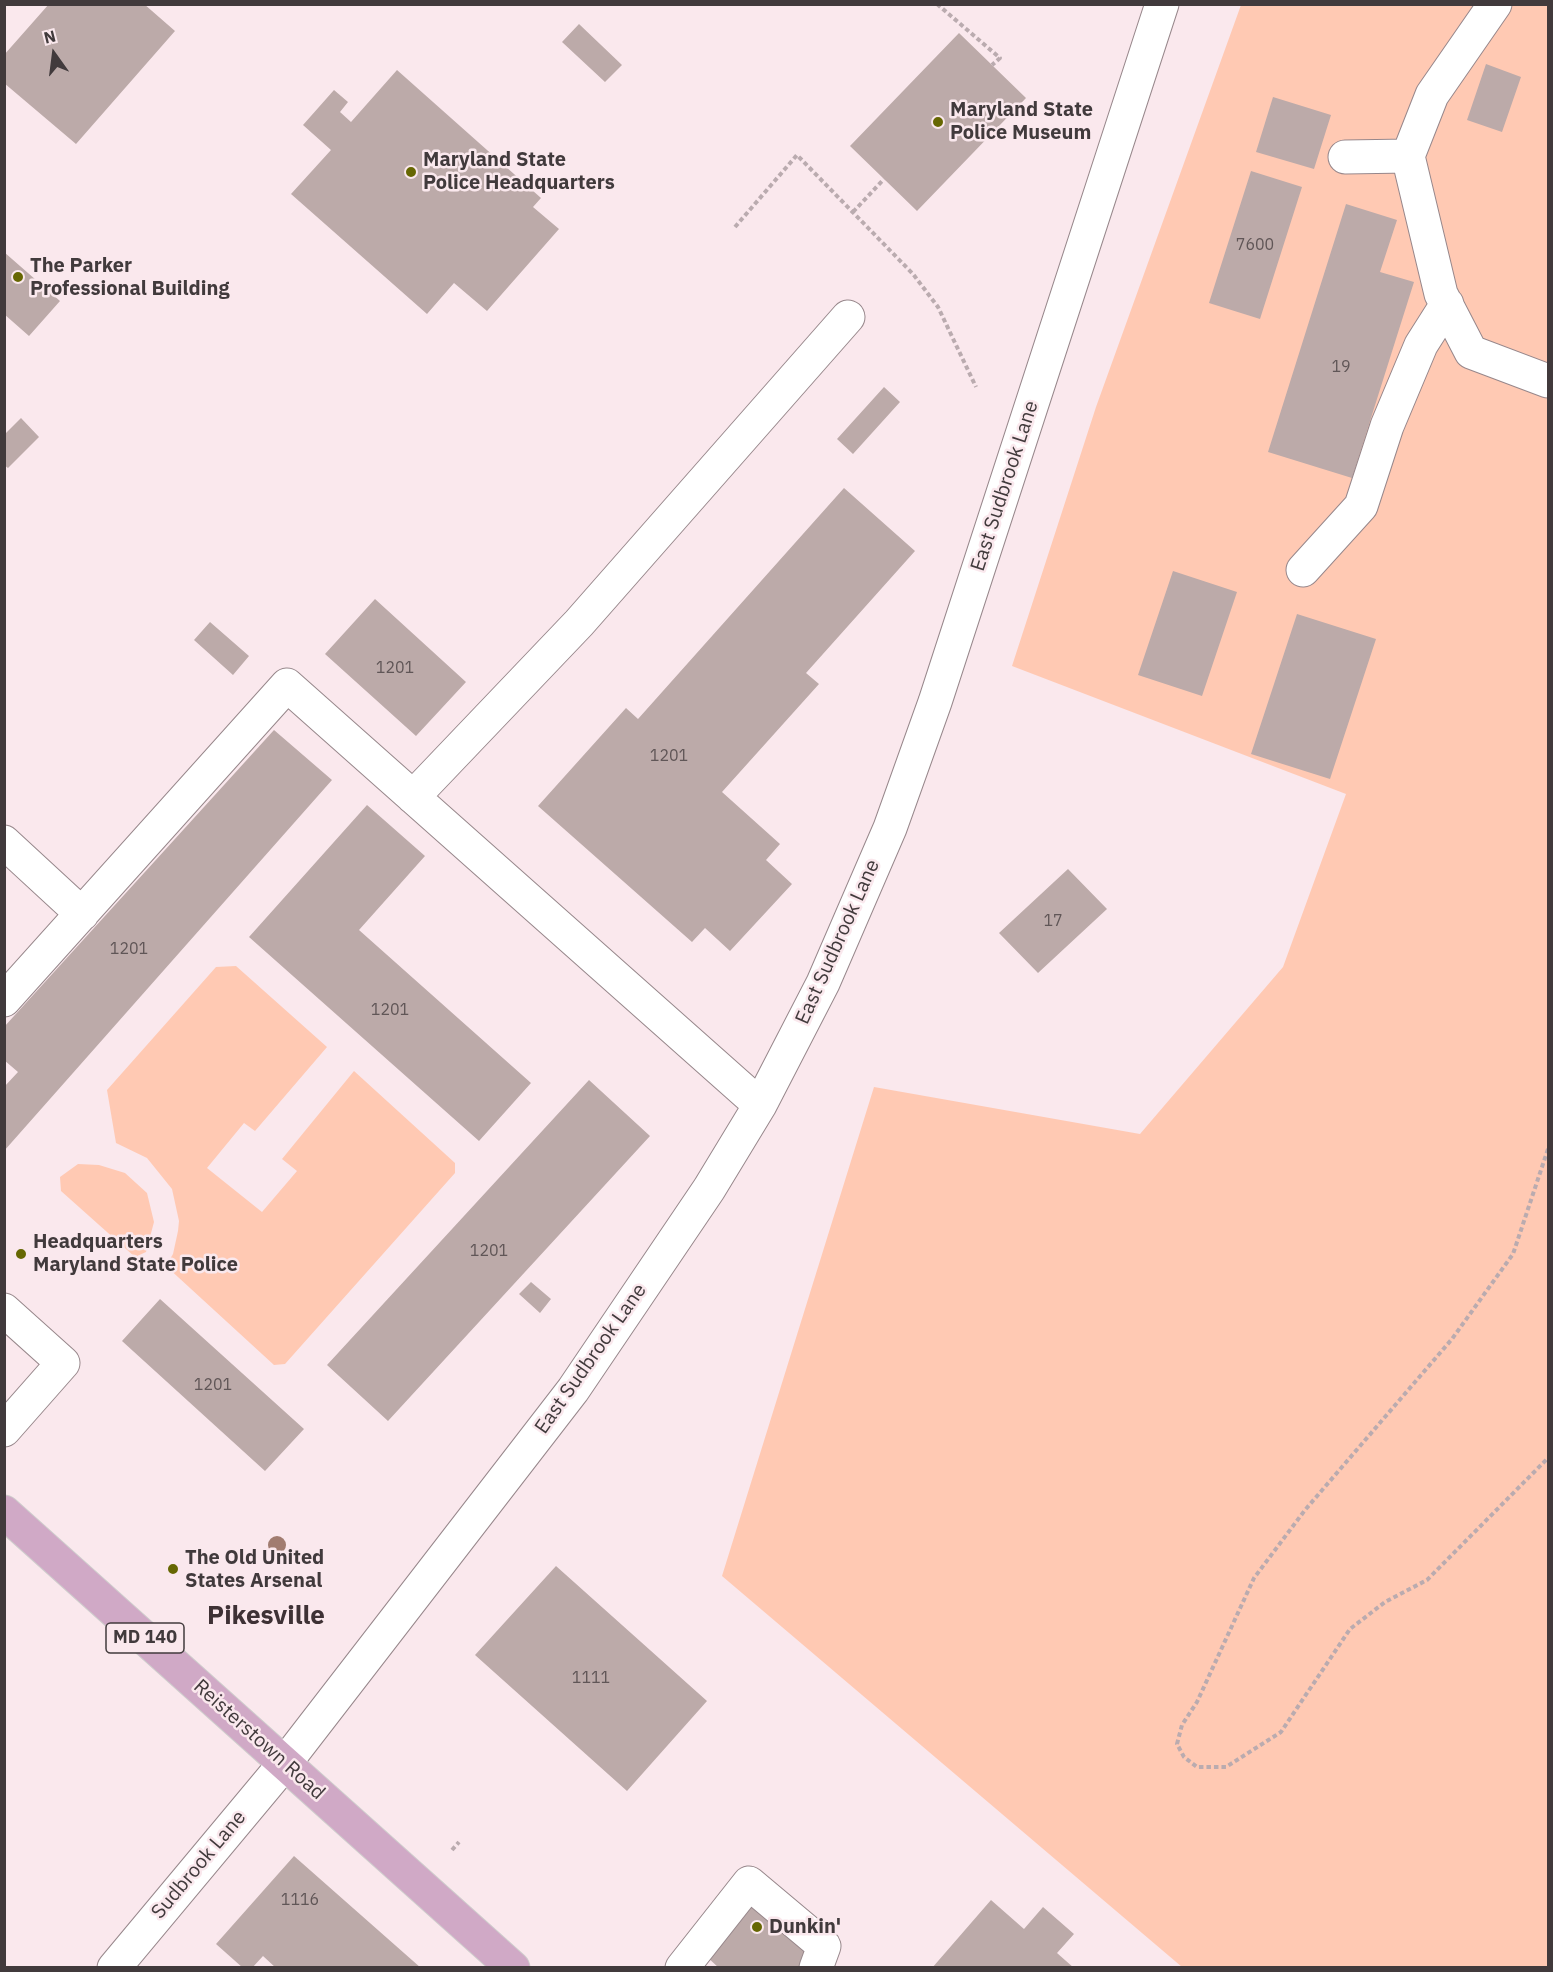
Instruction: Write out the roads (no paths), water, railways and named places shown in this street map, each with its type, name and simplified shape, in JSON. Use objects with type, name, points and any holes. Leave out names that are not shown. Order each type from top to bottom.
[{"type":"main road","name":"Reisterstown Road","points":[[4,1512],[513,1968]]},
{"type":"street","name":"East Sudbrook Lane","points":[[285,1763],[573,1390],[709,1189],[759,1106],[823,983],[890,828],[935,702],[1162,4]]},
{"type":"street","points":[[1495,4],[1432,95],[1408,156],[1442,294],[1471,351],[1548,381]]},
{"type":"street","points":[[1345,157],[1408,156]]},
{"type":"street","points":[[1303,570],[1360,506],[1387,426],[1421,345],[1447,304]]},
{"type":"street","points":[[413,797],[579,623],[848,317]]},
{"type":"street","points":[[4,1000],[287,685],[759,1106]]},
{"type":"street","points":[[4,842],[82,914]]},
{"type":"street","points":[[4,1310],[63,1363],[4,1430]]},
{"type":"street","name":"Sudbrook Lane","points":[[114,1968],[285,1763]]},
{"type":"street","points":[[683,1964],[749,1883],[824,1946],[816,1968]]},
{"type":"place","name":"Maryland State Police Museum","points":[[938,122]]},
{"type":"place","name":"Maryland State Police Headquarters","points":[[411,172]]},
{"type":"place","name":"The Parker Professional Building","points":[[18,277]]},
{"type":"place","name":"Headquarters Maryland State Police","points":[[21,1254]]},
{"type":"place","name":"The Old United States Arsenal","points":[[173,1569]]},
{"type":"place","name":"Dunkin'","points":[[757,1927]]},
{"type":"district","name":"Pikesville","points":[[266,1616]]}]
